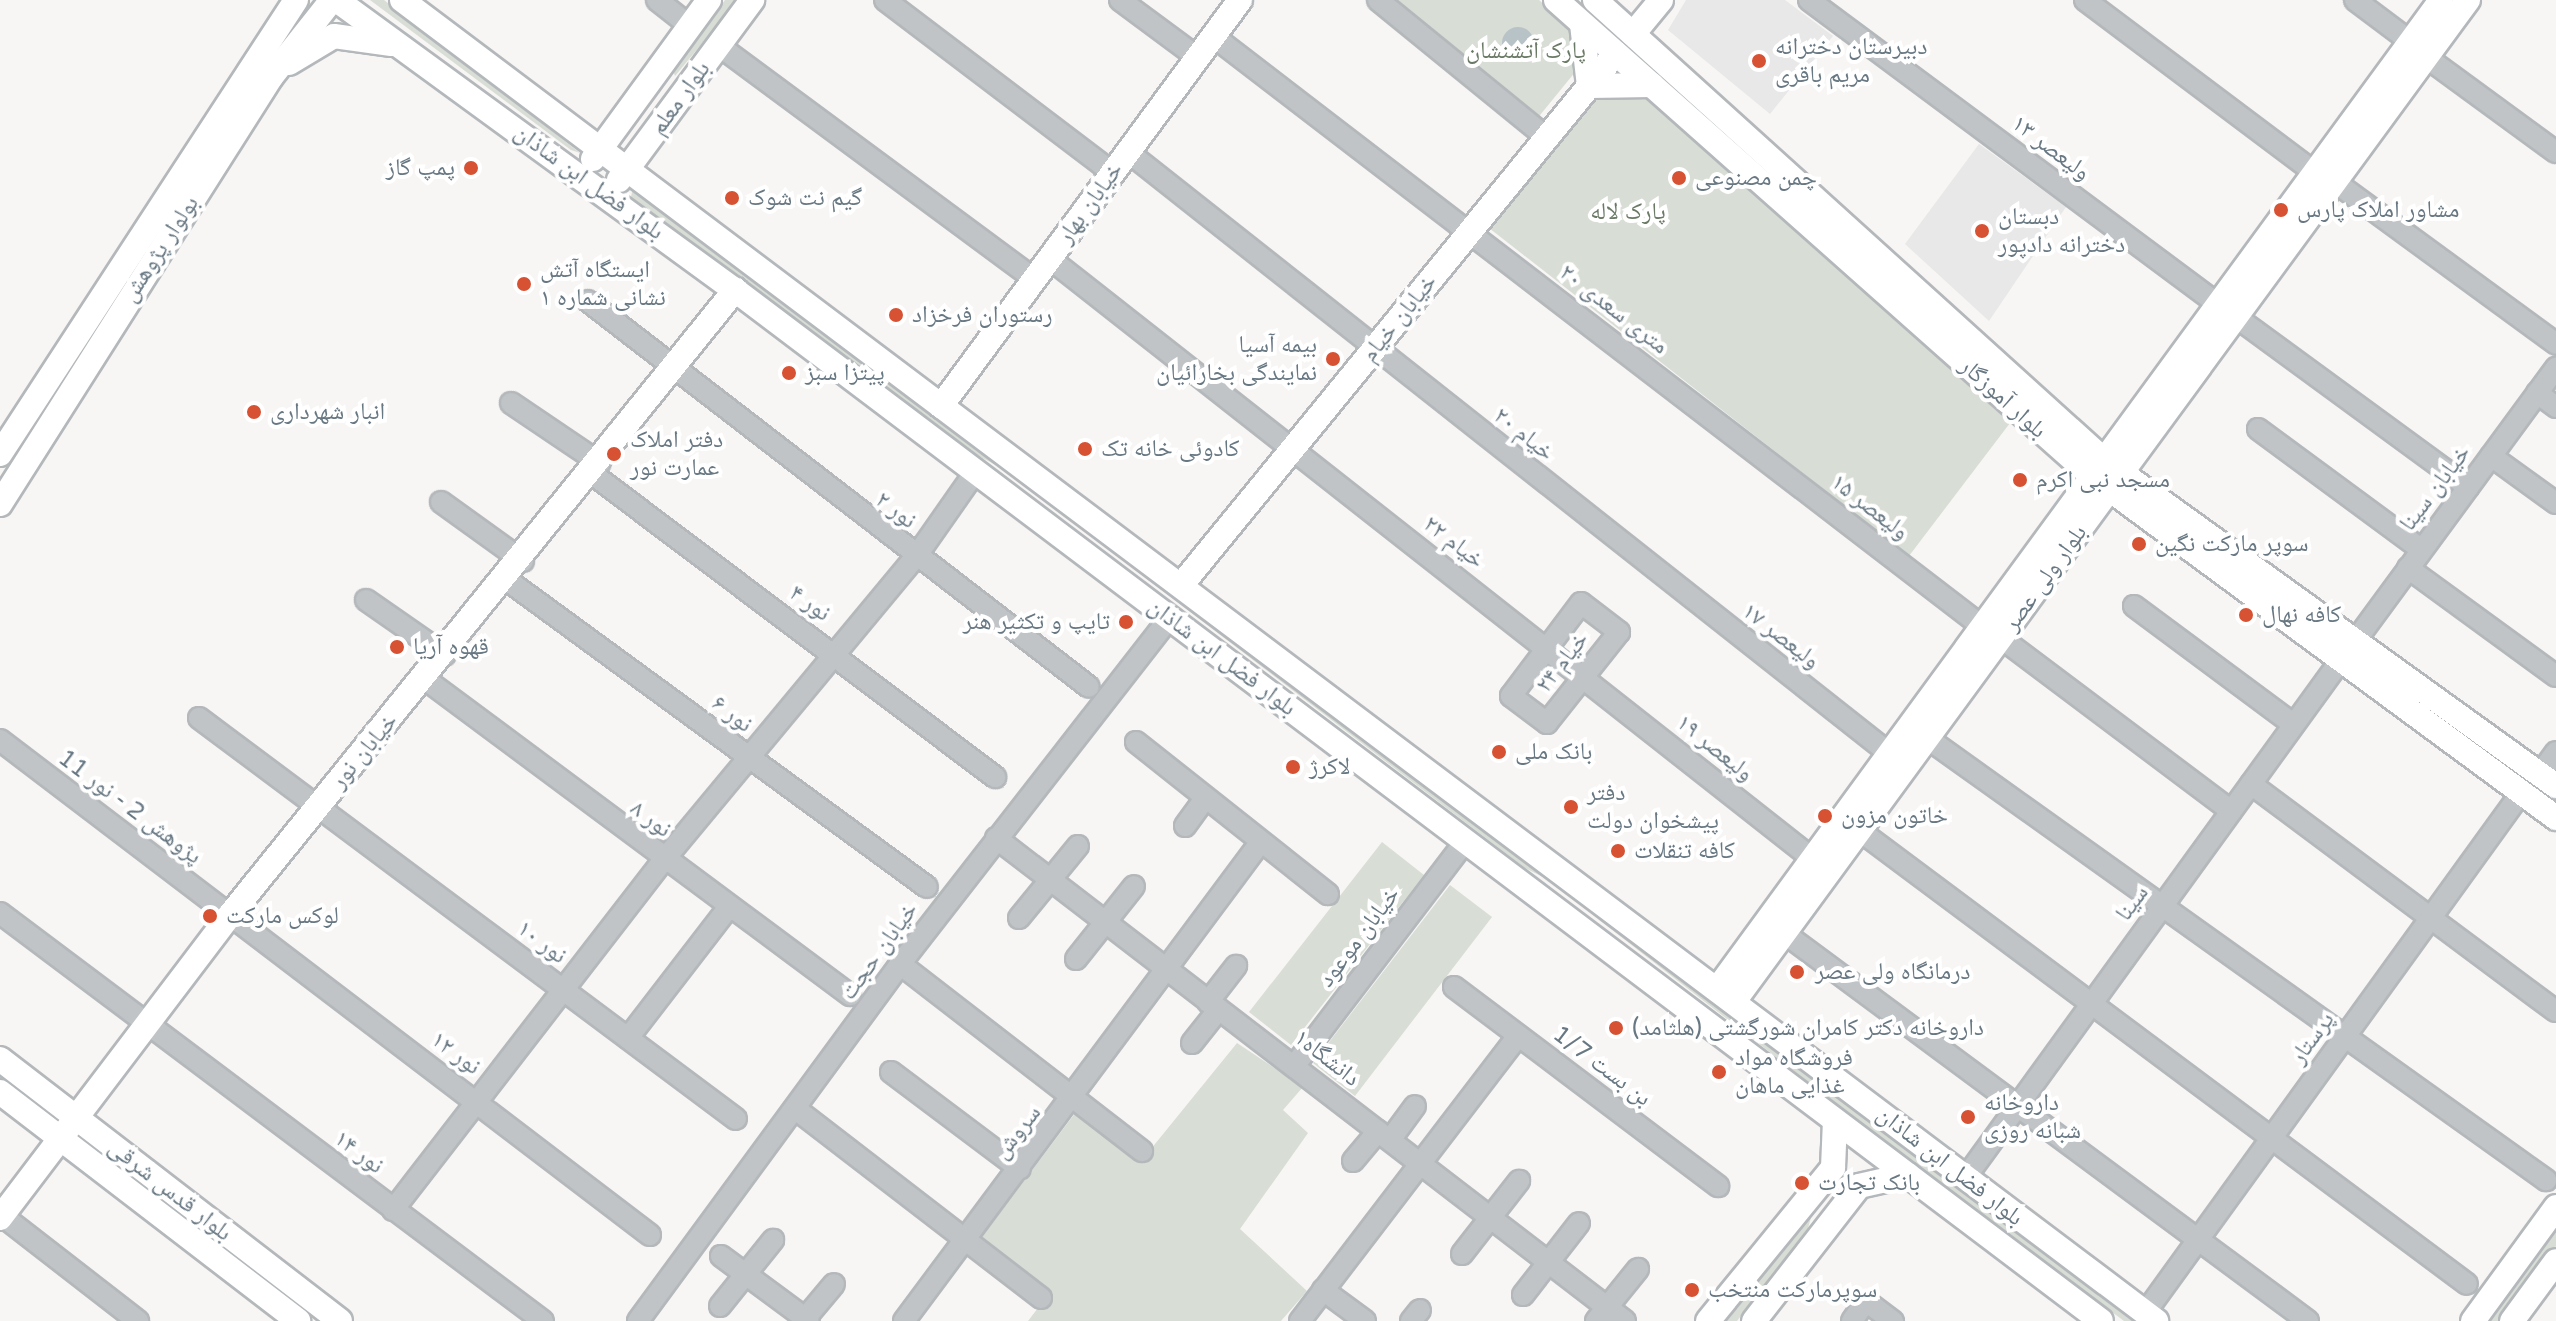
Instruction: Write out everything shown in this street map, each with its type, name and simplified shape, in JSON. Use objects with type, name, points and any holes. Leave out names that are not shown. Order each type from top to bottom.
[{"type":"main road","name":"بولوار پژوهش","points":[[0,454],[296,0]]},
{"type":"main road","name":"بولوار پژوهش","points":[[0,504],[271,77],[329,0]]},
{"type":"main road","points":[[329,0],[340,0]]},
{"type":"main road","name":"بلوار فضل ابن شاذان","points":[[340,0],[581,175],[1030,511],[2101,1321]]},
{"type":"main road","name":"بلوار فضل ابن شاذان","points":[[402,0],[941,406],[1183,583],[2151,1317]]},
{"type":"main road","name":"بلوار معلم","points":[[581,175],[709,0]]},
{"type":"main road","name":"بلوار معلم","points":[[608,195],[752,0]]},
{"type":"main road","name":"خیابان بهار","points":[[941,406],[1240,0]]},
{"type":"main road","name":"بلوار آموزگار","points":[[1556,0],[1652,85],[1865,260],[2107,475],[2173,523],[2341,660],[2556,818]]},
{"type":"main road","name":"بلوار آموزگار","points":[[1595,0],[1865,260]]},
{"type":"main road","points":[[1633,34],[1661,0]]},
{"type":"main road","name":"بلوار ولی عصر","points":[[2419,49],[2441,0]]},
{"type":"main road","name":"بلوار ولی عصر","points":[[1772,940],[1813,859],[1890,754],[1992,632],[2419,49],[2468,0]]},
{"type":"main road","points":[[1582,24],[1589,86],[1652,85]]},
{"type":"main road","points":[[271,77],[334,36],[368,36],[410,51]]},
{"type":"main road","name":"خیابان خیام","points":[[1183,583],[1616,53]]},
{"type":"main road","points":[[658,69],[684,91]]},
{"type":"main road","name":"خیابان نور","points":[[1,1216],[230,915],[523,561],[735,290]]},
{"type":"main road","points":[[1030,511],[1047,483]]},
{"type":"main road","name":"بلوار آموزگار","points":[[2173,523],[2356,640],[2548,780]]},
{"type":"main road","name":"بلوار ولی عصر","points":[[1726,994],[1860,831],[1927,738],[1992,632]]},
{"type":"main road","points":[[1572,922],[1592,894]]},
{"type":"main road","name":"بلوار قدس شرقی","points":[[0,1059],[340,1321]]},
{"type":"main road","name":"بلوار قدس شرقی","points":[[0,1092],[298,1321]]},
{"type":"main road","points":[[1708,1321],[1833,1168],[1835,1121]]},
{"type":"main road","points":[[1754,1321],[1859,1186],[1908,1175]]},
{"type":"main road","points":[[2473,1321],[2556,1207]]},
{"type":"main road","points":[[2512,1321],[2556,1261]]},
{"type":"street","points":[[657,0],[690,26]]},
{"type":"street","points":[[885,0],[1112,172]]},
{"type":"street","points":[[1120,0],[1197,57]]},
{"type":"street","points":[[1378,0],[1547,138]]},
{"type":"street","name":"ولیعصر ۱۳","points":[[1809,0],[2468,487]]},
{"type":"street","points":[[2085,0],[2556,344]]},
{"type":"street","points":[[2355,0],[2550,147]]},
{"type":"street","name":"۲۰ متری سعدی","points":[[1213,36],[1725,427]]},
{"type":"street","points":[[718,45],[1034,279]]},
{"type":"street","name":"خیام ۲۰","points":[[1128,152],[1640,560]]},
{"type":"street","name":"خیام ۲۲","points":[[1049,258],[1584,676]]},
{"type":"street","name":"نور ۲","points":[[588,301],[915,558],[1089,687]]},
{"type":"street","name":"خیابان سینا","points":[[2356,640],[2556,368]]},
{"type":"street","points":[[2537,393],[2556,407]]},
{"type":"street","name":"نور ۴","points":[[511,403],[995,777]]},
{"type":"street","name":"ولیعصر ۱۵","points":[[1725,427],[2231,811]]},
{"type":"street","points":[[2258,429],[2421,549]]},
{"type":"street","points":[[2491,456],[2556,503]]},
{"type":"street","points":[[393,1210],[663,861],[915,558],[976,471]]},
{"type":"street","points":[[441,502],[523,561]]},
{"type":"street","name":"ولیعصر ۱۷","points":[[1640,560],[1890,754]]},
{"type":"street","points":[[2408,568],[2556,676]]},
{"type":"street","name":"نور ۶","points":[[507,580],[927,887]]},
{"type":"street","points":[[366,600],[445,655]]},
{"type":"street","name":"خیام ۲۴","points":[[1581,603],[1619,632],[1584,676],[1547,723],[1511,696],[1581,603]]},
{"type":"street","points":[[2134,606],[2294,725]]},
{"type":"street","name":"خیابان حجت","points":[[638,1321],[797,1110],[900,964],[1170,617]]},
{"type":"street","name":"سینا","points":[[1966,1177],[2341,660]]},
{"type":"street","name":"ولیعصر ۱۹","points":[[1584,676],[1813,859]]},
{"type":"street","name":"نور ۸","points":[[425,679],[663,861],[850,995]]},
{"type":"street","name":"نور ۱۰","points":[[199,718],[736,1119]]},
{"type":"street","points":[[1927,738],[2164,904],[2546,1180]]},
{"type":"street","name":"پژوهش 2 - نور 11","points":[[0,740],[230,915]]},
{"type":"street","points":[[1136,742],[1259,844],[1328,894]]},
{"type":"street","points":[[2548,780],[2556,752]]},
{"type":"street","points":[[2251,784],[2556,1011]]},
{"type":"street","name":"پرستار","points":[[2151,1317],[2198,1240],[2521,793]]},
{"type":"street","points":[[1185,826],[1204,800]]},
{"type":"street","points":[[1860,831],[2467,1284]]},
{"type":"street","name":"دانشگاه۱","points":[[996,838],[1549,1263],[1602,1314],[1625,1321]]},
{"type":"street","name":"خیابان موعود","points":[[1295,1065],[1465,842]]},
{"type":"street","name":"سروش","points":[[904,1321],[1169,973],[1259,844]]},
{"type":"street","points":[[1019,918],[1078,846]]},
{"type":"street","points":[[1076,959],[1134,886]]},
{"type":"street","points":[[628,1038],[728,908]]},
{"type":"street","name":"نور ۱۴","points":[[0,913],[145,1025],[543,1321]]},
{"type":"street","name":"نور ۱۲","points":[[230,915],[650,1235]]},
{"type":"street","points":[[1772,940],[1901,1020],[2304,1318]]},
{"type":"street","points":[[900,964],[1142,1151]]},
{"type":"street","points":[[1192,1043],[1236,966]]},
{"type":"street","name":"بن بست 1/7","points":[[1454,987],[1718,1186]]},
{"type":"street","points":[[1300,1321],[1518,1036]]},
{"type":"street","points":[[891,1072],[1020,1169]]},
{"type":"street","points":[[1353,1161],[1415,1106]]},
{"type":"street","points":[[797,1110],[1041,1298]]},
{"type":"street","points":[[1462,1254],[1519,1181]]},
{"type":"street","points":[[1,1216],[138,1321]]},
{"type":"street","points":[[1523,1295],[1579,1223]]},
{"type":"street","points":[[720,1306],[773,1240]]},
{"type":"street","points":[[721,1256],[806,1320],[834,1284]]},
{"type":"street","points":[[1602,1314],[1638,1269]]},
{"type":"street","points":[[1323,1290],[1365,1321]]},
{"type":"street","points":[[1852,1321],[1866,1301],[1893,1321]]},
{"type":"shaded area","name":"دبیرستان دخترانه مریم باقری","points":[[1686,0],[1785,0],[1833,36],[1770,114],[1668,30]]},
{"type":"shaded area","points":[[1518,27],[1529,32],[1534,43],[1529,54],[1518,59],[1507,54],[1502,43],[1507,32]]},
{"type":"shaded area","name":"دبستان دخترانه دادپور","points":[[1979,144],[2066,207],[1989,321],[1905,244]]},
{"type":"green space","points":[[370,0],[384,0],[580,153],[571,150]]},
{"type":"green space","points":[[725,0],[738,0],[675,76],[673,71]]},
{"type":"green space","name":"پارک آتشنشان","points":[[1389,0],[1539,0],[1572,29],[1576,71],[1536,120]]},
{"type":"green space","name":"پارک لاله","points":[[1594,94],[1646,95],[2010,423],[1909,556],[1489,228]]},
{"type":"green space","points":[[633,187],[1016,476],[977,455],[631,197]]},
{"type":"green space","points":[[1049,504],[1086,523],[1559,885],[1525,868]]},
{"type":"green space","points":[[1382,842],[1424,875],[1291,1045],[1249,1012]]},
{"type":"green space","points":[[1450,885],[1492,917],[1355,1096],[1313,1063]]},
{"type":"green space","points":[[1598,919],[1635,941],[2136,1321],[2124,1321],[1936,1181]]},
{"type":"green space","points":[[1237,1043],[1303,1087],[1283,1110],[1308,1133],[1240,1229],[1307,1291],[1281,1321],[1028,1321],[1048,1295],[978,1242],[1082,1104],[1142,1160]]},
{"type":"green space","points":[[1814,1207],[1808,1228],[1737,1321],[1725,1321]]},
{"type":"green space","points":[[2556,1229],[2556,1246],[2501,1321],[2489,1321]]},
{"type":"place","name":"دبیرستان دخترانه مریم باقری","points":[[1759,61]]},
{"type":"place","name":"پمپ گاز","points":[[471,168]]},
{"type":"place","name":"چمن مصنوعی","points":[[1679,178]]},
{"type":"place","name":"گیم نت شوک","points":[[732,198]]},
{"type":"place","name":"مشاور املاک پارس","points":[[2281,210]]},
{"type":"place","name":"دبستان دخترانه دادپور","points":[[1982,231]]},
{"type":"place","name":"ایستگاه آتش نشانی شماره ۱","points":[[524,284]]},
{"type":"place","name":"رستوران فرخزاد","points":[[896,315]]},
{"type":"place","name":"بیمه آسیا نمایندگی بخارائیان","points":[[1333,359]]},
{"type":"place","name":"پیتزا سبز","points":[[789,373]]},
{"type":"place","name":"انبار شهرداری","points":[[254,412]]},
{"type":"place","name":"کادوئی خانه تک","points":[[1085,449]]},
{"type":"place","name":"دفتر املاک عمارت نور","points":[[614,454]]},
{"type":"place","name":"مسجد نبی اکرم","points":[[2020,480]]},
{"type":"place","name":"سوپر مارکت نگین","points":[[2139,544]]},
{"type":"place","name":"کافه نهال","points":[[2246,615]]},
{"type":"place","name":"تایپ و تکثیر هنر","points":[[1126,622]]},
{"type":"place","name":"قهوه آریا","points":[[397,647]]},
{"type":"place","name":"بانک ملی","points":[[1499,752]]},
{"type":"place","name":"لاکرژ","points":[[1293,767]]},
{"type":"place","name":"دفتر پیشخوان دولت","points":[[1571,807]]},
{"type":"place","name":"خاتون مزون","points":[[1825,816]]},
{"type":"place","name":"کافه تنقلات","points":[[1618,851]]},
{"type":"place","name":"لوکس مارکت","points":[[210,916]]},
{"type":"place","name":"درمانگاه ولی عصر","points":[[1797,972]]},
{"type":"place","name":"داروخانه دکتر کامران شورگشتی (هلثامد)","points":[[1616,1028]]},
{"type":"place","name":"فروشگاه مواد غذایی ماهان","points":[[1719,1072]]},
{"type":"place","name":"داروخانه شبانه روزی","points":[[1968,1117]]},
{"type":"place","name":"بانک تجارت","points":[[1802,1183]]},
{"type":"place","name":"سوپرمارکت منتخب","points":[[1692,1290]]}]
